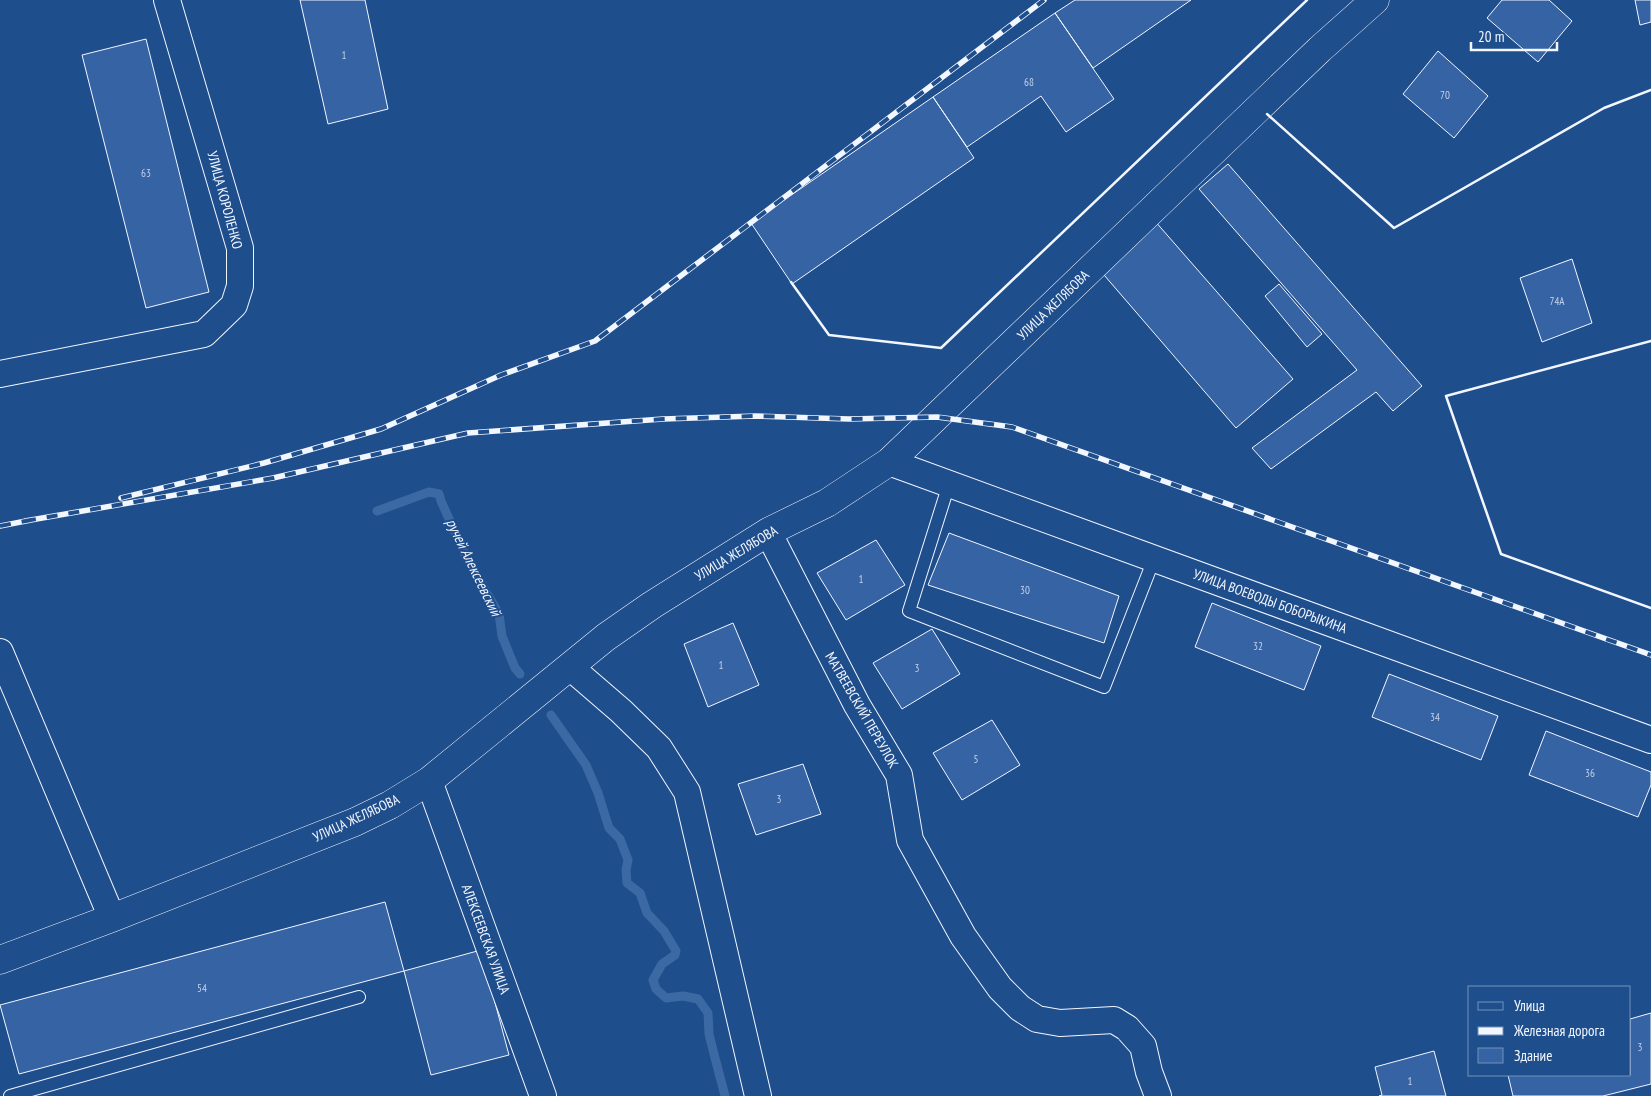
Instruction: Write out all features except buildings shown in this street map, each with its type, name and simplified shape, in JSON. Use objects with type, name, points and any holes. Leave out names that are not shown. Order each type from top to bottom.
[{"type":"main road","name":"УЛИЦА ЖЕЛЯБОВА","points":[[0,960],[112,918],[355,822],[390,806],[429,781],[606,637],[652,605],[768,532],[827,503],[889,462],[1313,56],[1375,0]]},
{"type":"street","name":"УЛИЦА КОРОЛЕНКО","points":[[0,374],[204,334],[234,305],[240,286],[240,248],[167,0]]},
{"type":"street","name":"УЛИЦА ВОЕВОДЫ БОБОРЫКИНА","points":[[889,462],[1651,740]]},
{"type":"street","name":"МАТВЕЕВСКИЙ ПЕРЕУЛОК","points":[[768,532],[857,705],[899,775],[910,840],[963,936],[1000,988],[1020,1008],[1037,1019],[1060,1023],[1114,1020],[1127,1028],[1142,1046],[1158,1096]]},
{"type":"street","points":[[0,652],[112,918]]},
{"type":"street","points":[[570,667],[621,710],[660,748],[687,792],[758,1096]]},
{"type":"street","name":"АЛЕКСЕЕВСКАЯ УЛИЦА","points":[[429,781],[543,1096]]},
{"type":"lane","points":[[949,484],[909,611],[1104,687],[1154,559]]},
{"type":"lane","points":[[10,1096],[359,997]]},
{"type":"waterway","name":"ручей Алексеевский","points":[[377,511],[429,492],[439,494],[468,561],[499,614],[502,636],[515,668],[520,674]]},
{"type":"waterway","name":"ручей Алексеевский","points":[[551,715],[586,765],[598,793],[609,828],[620,839],[628,860],[626,870],[627,883],[640,893],[647,913],[664,931],[676,951],[675,955],[662,964],[653,980],[656,989],[666,998],[683,996],[698,999],[708,1013],[709,1034],[725,1096]]},
{"type":"railway","points":[[121,498],[264,463],[381,429],[501,375],[595,341],[1044,0]]},
{"type":"railway","points":[[25,521],[273,478],[468,433],[663,419],[756,416],[849,419],[937,417],[1012,427],[1651,655]]},
{"type":"railway","points":[[0,526],[31,520]]},
{"type":"wall","points":[[791,282],[829,335],[941,348],[1307,0]]},
{"type":"wall","points":[[1267,114],[1394,228],[1604,108],[1651,90]]},
{"type":"wall","points":[[1651,341],[1446,396],[1501,554],[1651,608]]}]
